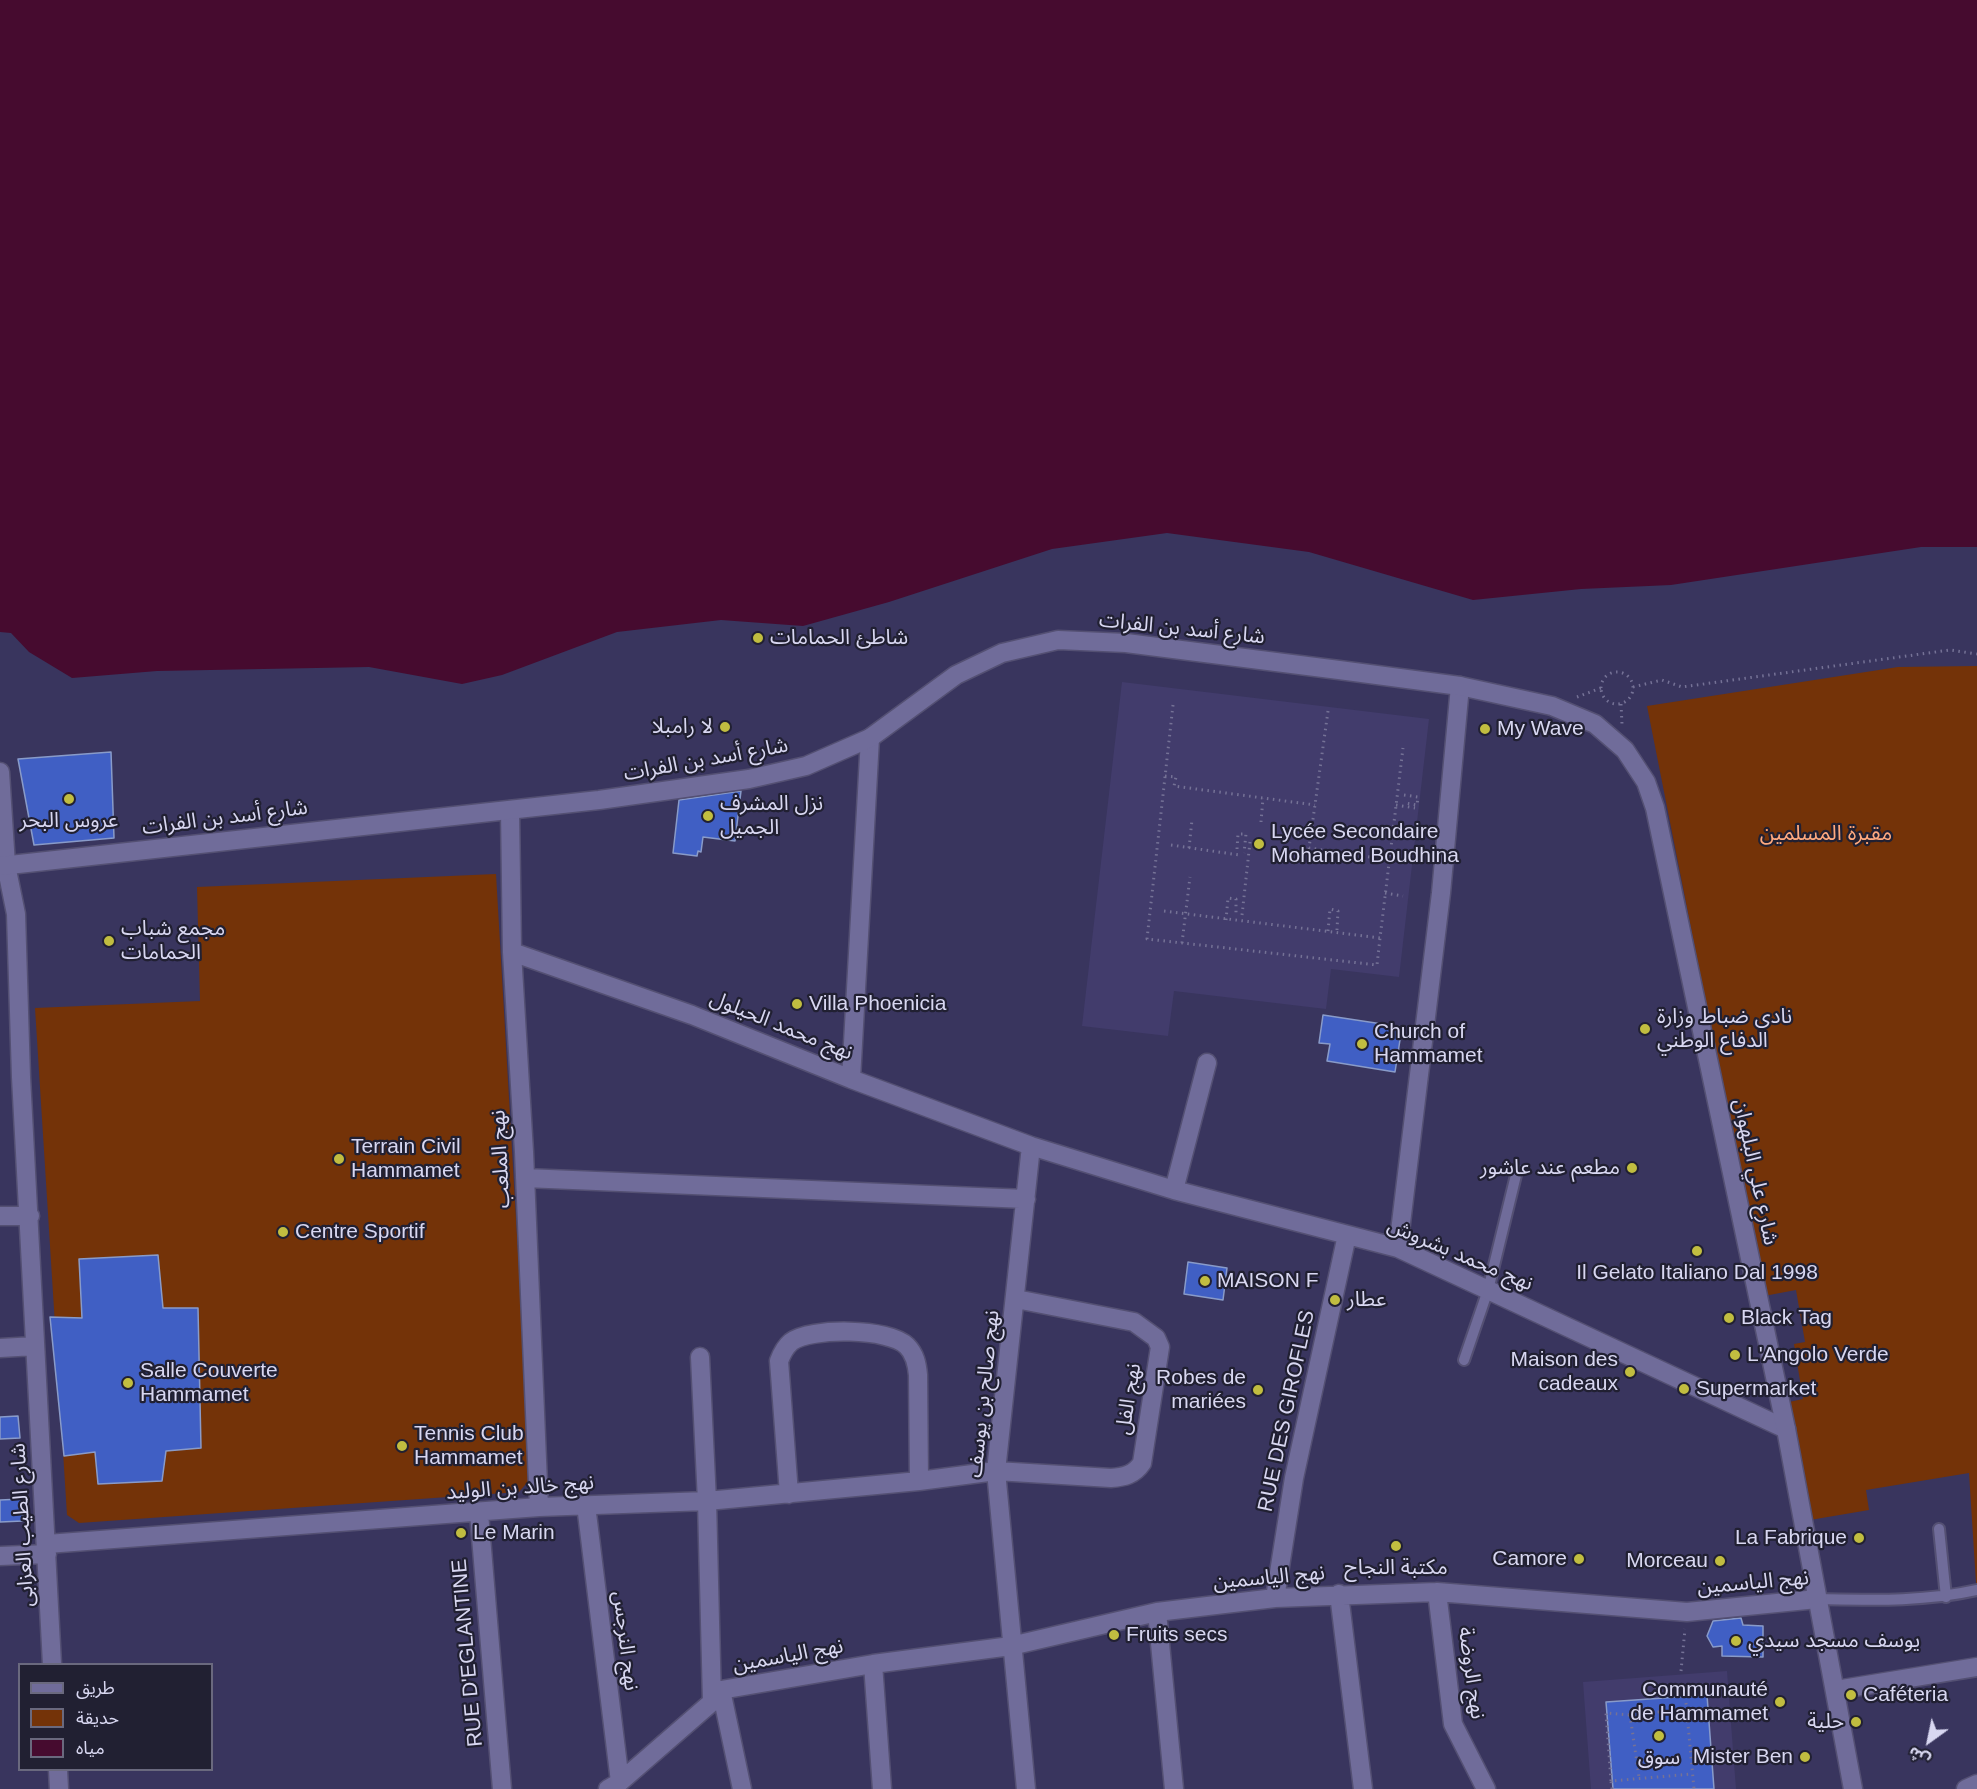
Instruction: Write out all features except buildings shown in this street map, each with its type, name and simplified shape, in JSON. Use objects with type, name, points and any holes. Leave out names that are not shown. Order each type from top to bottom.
[{"type":"street","name":"شارع أسد بن الفرات","points":[[3,865],[510,810],[749,779],[806,766],[870,738],[956,675],[1002,653],[1058,640],[1126,642],[1460,686]]},
{"type":"street","points":[[1398,1248],[1441,893],[1460,686]]},
{"type":"street","name":"شارع علي البلهوان","points":[[1460,686],[1540,702],[1574,713],[1595,724],[1616,742],[1646,782],[1655,808],[1786,1429],[1853,1789]]},
{"type":"street","points":[[851,1079],[870,738]]},
{"type":"street","name":"شارع الطيب العزابى","points":[[0,772],[3,865],[16,914],[21,1077],[52,1663]]},
{"type":"street","name":"نهج الملعب","points":[[510,810],[512,952],[525,1178],[539,1507]]},
{"type":"street","name":"نهج محمد الحيلول","points":[[512,952],[692,1015],[851,1079],[1031,1146]]},
{"type":"street","points":[[1174,1191],[1207,1063]]},
{"type":"street","name":"نهج محمد بشروش","points":[[1031,1146],[1174,1191],[1398,1248],[1786,1429]]},
{"type":"street","name":"نهج صالح بن يوسف","points":[[1026,1789],[996,1471],[1031,1146]]},
{"type":"street","points":[[525,1178],[1026,1199]]},
{"type":"street","points":[[0,1216],[30,1216]]},
{"type":"street","name":"RUE DES GIROFLES","points":[[1275,1598],[1294,1478],[1347,1235]]},
{"type":"street","name":"نهج الفل","points":[[996,1471],[1111,1478],[1122,1477],[1138,1470],[1142,1463],[1160,1347],[1156,1338],[1134,1322],[1016,1299]]},
{"type":"street","points":[[789,1494],[779,1361],[784,1349],[792,1341],[815,1334],[877,1333],[893,1336],[907,1346],[916,1360],[918,1375],[919,1481]]},
{"type":"street","points":[[0,1348],[35,1346]]},
{"type":"street","points":[[700,1357],[716,1696],[742,1789]]},
{"type":"street","name":"نهج خالد بن الوليد","points":[[0,1556],[47,1549],[539,1507],[708,1501],[919,1481],[996,1471]]},
{"type":"street","name":"نهج النرجس","points":[[586,1505],[614,1786]]},
{"type":"street","name":"RUE D'EGLANTINE","points":[[479,1513],[502,1789]]},
{"type":"street","name":"نهج الياسمين","points":[[716,1696],[873,1664],[1011,1646],[1157,1612],[1275,1598],[1437,1592],[1687,1612],[1817,1599]]},
{"type":"street","name":"نهج الروضة","points":[[1437,1592],[1453,1724],[1486,1789]]},
{"type":"street","points":[[1339,1594],[1363,1789]]},
{"type":"street","points":[[1157,1612],[1174,1789]]},
{"type":"street","points":[[873,1664],[882,1789]]},
{"type":"street","points":[[1836,1690],[1977,1667]]},
{"type":"street","points":[[614,1786],[716,1696]]},
{"type":"street","points":[[58,1771],[59,1789]]},
{"type":"street","points":[[1966,1789],[1977,1784]]},
{"type":"lane","points":[[1464,1360],[1488,1290],[1517,1171]]},
{"type":"lane","points":[[1939,1529],[1946,1597]]},
{"type":"lane","name":"نهج الياسمين","points":[[1817,1599],[1892,1600],[1946,1597],[1977,1590]]},
{"type":"path","points":[[1633,687],[1662,680],[1682,687],[1950,650],[1977,654]]},
{"type":"path","points":[[1617,673],[1630,680],[1633,687],[1626,702],[1620,704],[1607,700],[1601,688],[1603,680],[1609,674],[1617,673]]},
{"type":"path","points":[[1173,705],[1147,939],[1377,965],[1402,748]]},
{"type":"path","points":[[1329,711],[1309,848],[1389,860]]},
{"type":"path","points":[[1165,776],[1176,777],[1174,786],[1315,805]]},
{"type":"path","points":[[1404,795],[1418,796],[1417,805],[1405,803]]},
{"type":"path","points":[[1260,822],[1263,798]]},
{"type":"path","points":[[1396,805],[1415,808]]},
{"type":"path","points":[[1189,848],[1192,820]]},
{"type":"path","points":[[1237,849],[1238,834],[1246,834],[1244,853]]},
{"type":"path","points":[[1242,915],[1250,842]]},
{"type":"path","points":[[1172,845],[1239,855]]},
{"type":"path","points":[[1182,943],[1190,877]]},
{"type":"path","points":[[1385,893],[1403,896]]},
{"type":"path","points":[[1226,920],[1228,898],[1236,899],[1236,915]]},
{"type":"path","points":[[1328,932],[1330,909],[1338,911],[1337,930]]},
{"type":"path","points":[[1164,911],[1380,938]]},
{"type":"path","points":[[1681,1671],[1687,1612]]},
{"type":"path","points":[[1686,1703],[1694,1789]]},
{"type":"path","points":[[1612,1789],[1605,1713],[1630,1715],[1686,1709]]},
{"type":"path","points":[[1630,1715],[1639,1777]]},
{"type":"path","points":[[1611,1781],[1692,1774]]},
{"type":"shaded area","name":"Lycée Secondaire Mohamed Boudhina","points":[[1122,682],[1429,719],[1399,977],[1331,969],[1326,1009],[1174,991],[1168,1036],[1082,1026]]},
{"type":"shaded area","name":"سوق","points":[[1727,1671],[1736,1789],[1591,1789],[1583,1682]]},
{"type":"green space","name":"مقبرة المسلمين","points":[[1977,666],[1976,1583],[1969,1473],[1866,1490],[1869,1510],[1810,1520],[1789,1402],[1803,1399],[1794,1344],[1805,1342],[1796,1290],[1764,1296],[1647,706],[1898,667]]},
{"type":"green space","name":"Centre Sportif","points":[[496,874],[531,1478],[519,1492],[79,1523],[67,1515],[35,1008],[200,1001],[197,887]]},
{"type":"water","points":[[0,0],[1977,0],[1977,547],[1921,547],[1671,585],[1581,589],[1473,600],[1309,552],[1167,533],[1052,549],[889,602],[803,626],[721,620],[617,632],[502,675],[462,684],[369,667],[157,671],[72,678],[29,652],[11,633],[0,632]]},
{"type":"place","name":"شاطئ الحمامات","points":[[758,638]]},
{"type":"place","name":"لا رامبلا","points":[[725,727]]},
{"type":"place","name":"My Wave","points":[[1485,729]]},
{"type":"place","name":"عروس البحر","points":[[69,799]]},
{"type":"place","name":"نزل المشرف الجميل","points":[[708,816]]},
{"type":"place","name":"Lycée Secondaire Mohamed Boudhina","points":[[1259,844]]},
{"type":"place","name":"مجمع شباب الحمامات","points":[[109,941]]},
{"type":"place","name":"Villa Phoenicia","points":[[797,1004]]},
{"type":"place","name":"نادي ضباط وزارة الدفاع الوطني","points":[[1645,1029]]},
{"type":"place","name":"Church of Hammamet","points":[[1362,1044]]},
{"type":"place","name":"Terrain Civil Hammamet","points":[[339,1159]]},
{"type":"place","name":"مطعم عند عاشور","points":[[1632,1168]]},
{"type":"place","name":"Centre Sportif","points":[[283,1232]]},
{"type":"place","name":"Il Gelato Italiano Dal 1998","points":[[1697,1251]]},
{"type":"place","name":"MAISON F","points":[[1205,1281]]},
{"type":"place","name":"عطار","points":[[1335,1300]]},
{"type":"place","name":"Black Tag","points":[[1729,1318]]},
{"type":"place","name":"L'Angolo Verde","points":[[1735,1355]]},
{"type":"place","name":"Maison des cadeaux","points":[[1630,1372]]},
{"type":"place","name":"Salle Couverte Hammamet","points":[[128,1383]]},
{"type":"place","name":"Supermarket","points":[[1684,1389]]},
{"type":"place","name":"Robes de mariées","points":[[1258,1390]]},
{"type":"place","name":"Tennis Club Hammamet","points":[[402,1446]]},
{"type":"place","name":"Le Marin","points":[[461,1533]]},
{"type":"place","name":"La Fabrique","points":[[1859,1538]]},
{"type":"place","name":"مكتبة النجاح","points":[[1396,1546]]},
{"type":"place","name":"Camore","points":[[1579,1559]]},
{"type":"place","name":"Morceau","points":[[1720,1561]]},
{"type":"place","name":"Fruits secs","points":[[1114,1635]]},
{"type":"place","name":"يوسف مسجد سيدي","points":[[1736,1641]]},
{"type":"place","name":"Caféteria","points":[[1851,1695]]},
{"type":"place","name":"Communauté de Hammamet","points":[[1780,1702]]},
{"type":"place","name":"حلية","points":[[1856,1722]]},
{"type":"place","name":"سوق","points":[[1659,1736]]},
{"type":"place","name":"Mister Ben","points":[[1805,1757]]}]
